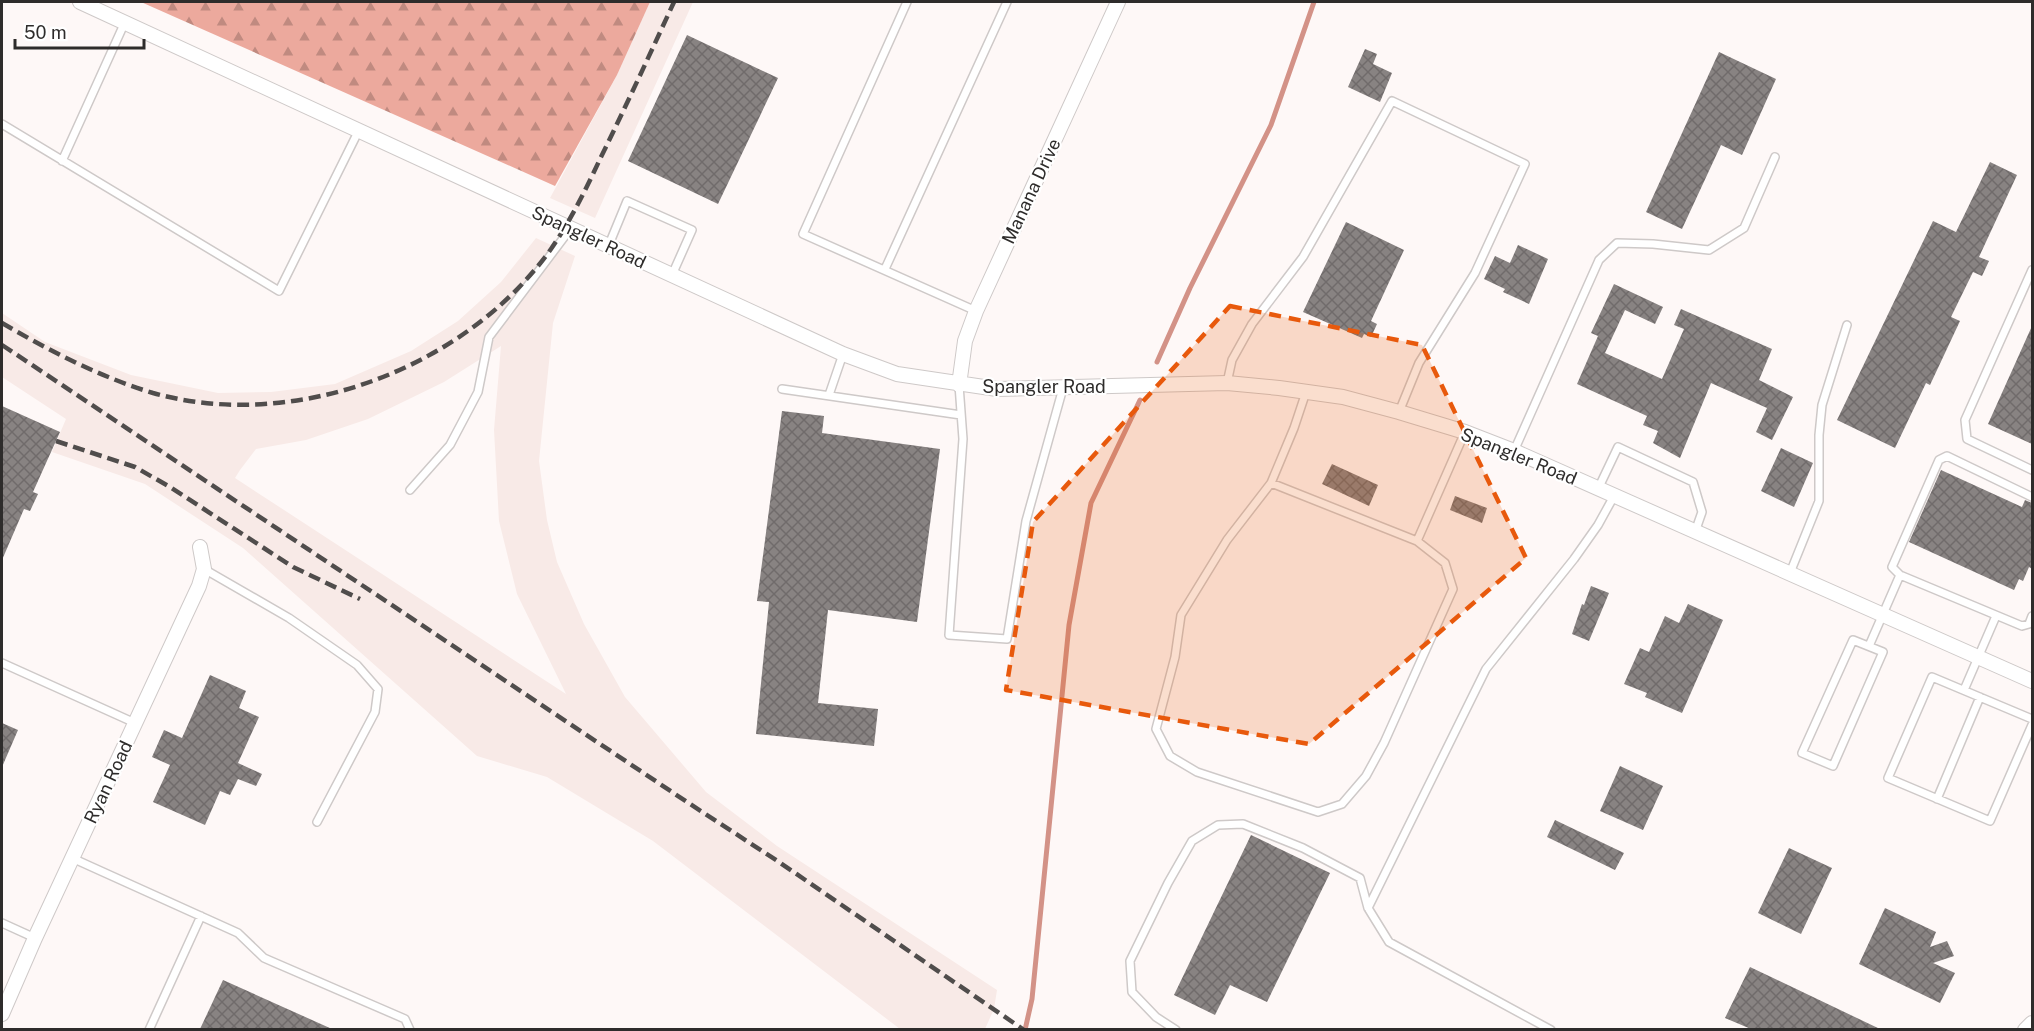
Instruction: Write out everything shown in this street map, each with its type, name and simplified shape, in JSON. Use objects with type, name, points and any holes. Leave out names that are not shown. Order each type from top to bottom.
[{"type":"street","name":"Spangler Road","points":[[80,2],[843,354],[897,375],[997,389],[1227,383],[1343,397],[1399,412],[1465,432],[1514,451],[2032,681]]},
{"type":"street","name":"Manana Drive","points":[[959,385],[964,341],[976,310],[1118,2]]},
{"type":"street","points":[[200,547],[204,569]]},
{"type":"street","name":"Ryan Road","points":[[2,1014],[204,569]]},
{"type":"street","points":[[2025,1029],[2032,1023]]},
{"type":"lane","points":[[907,2],[803,234],[976,310]]},
{"type":"lane","points":[[885,269],[1007,2]]},
{"type":"lane","points":[[62,161],[125,22]]},
{"type":"lane","points":[[1227,383],[1232,360],[1252,324],[1303,257],[1392,101],[1525,164],[1475,273],[1419,363],[1399,412]]},
{"type":"lane","points":[[2,124],[279,291],[359,130]]},
{"type":"lane","points":[[1514,451],[1599,260],[1617,243],[1709,250],[1744,228],[1775,158]]},
{"type":"lane","points":[[609,247],[627,201],[693,230],[672,275]]},
{"type":"lane","points":[[410,490],[450,445],[478,392],[489,337],[571,228]]},
{"type":"lane","points":[[2032,270],[1965,420],[1967,439],[2032,470]]},
{"type":"lane","points":[[1790,573],[1819,501],[1819,435],[1822,405],[1847,325]]},
{"type":"lane","points":[[829,395],[843,354]]},
{"type":"lane","points":[[959,385],[963,439],[949,635],[1006,639],[1026,521],[1063,388]]},
{"type":"lane","points":[[782,389],[961,415]]},
{"type":"lane","points":[[1271,483],[1417,541],[1445,563],[1453,589],[1384,743],[1366,776],[1342,804],[1318,812],[1197,772],[1170,756],[1156,729],[1175,657],[1181,615],[1227,540],[1271,483],[1306,392]]},
{"type":"lane","points":[[1417,541],[1465,432]]},
{"type":"lane","points":[[1598,489],[1618,447],[1626,450],[1694,482],[1702,512],[1695,532]]},
{"type":"lane","points":[[2032,497],[1947,456],[1939,460],[1892,567],[1900,575],[2022,626],[2029,624],[2032,616]]},
{"type":"lane","points":[[1368,908],[1486,669],[1574,559],[1598,525],[1614,496]]},
{"type":"lane","points":[[204,569],[289,618],[357,665],[378,689],[375,712],[316,822]]},
{"type":"lane","points":[[1869,646],[1900,575]]},
{"type":"lane","points":[[1964,690],[1996,616]]},
{"type":"lane","points":[[1853,640],[1869,646],[1883,652],[1833,766],[1802,753],[1853,640]]},
{"type":"lane","points":[[2,663],[135,723]]},
{"type":"lane","points":[[2032,719],[1932,677],[1888,778],[1990,821],[2032,724]]},
{"type":"lane","points":[[1937,799],[1980,697]]},
{"type":"lane","points":[[1176,1029],[1156,1017],[1132,992],[1130,961],[1168,884],[1192,842],[1218,825],[1243,824],[1304,848],[1360,878],[1368,908],[1389,942],[1551,1029]]},
{"type":"lane","points":[[72,858],[238,933],[264,958],[405,1019],[410,1029]]},
{"type":"lane","points":[[149,1029],[201,916]]},
{"type":"lane","points":[[2,923],[35,938]]},
{"type":"highlighted area","points":[[1230,306],[1422,345],[1526,558],[1309,744],[1006,690],[1033,522]]},
{"type":"shaded area","points":[[650,2],[693,2],[595,218],[550,198],[617,75]]},
{"type":"shaded area","points":[[536,238],[575,256],[553,323],[539,461],[547,520],[557,562],[584,624],[625,697],[706,792],[777,846],[997,990],[994,1009],[985,1029],[900,1029],[653,841],[547,777],[477,756],[243,548],[145,484],[52,452],[66,419],[2,377],[2,313],[45,342],[131,375],[218,393],[271,392],[335,384],[411,351],[458,321],[501,282]],"holes":[[[501,346],[494,430],[499,521],[517,594],[566,694],[235,478],[256,449],[306,440],[368,419],[444,382]]]},
{"type":"green space","points":[[141,2],[650,2],[617,75],[555,186]]},
{"type":"building","points":[[687,35],[778,78],[718,204],[628,161]]},
{"type":"building","points":[[1365,49],[1377,54],[1373,64],[1392,73],[1380,102],[1348,87]]},
{"type":"building","points":[[1719,52],[1776,79],[1742,155],[1721,145],[1682,229],[1646,212]]},
{"type":"building","points":[[1990,162],[2017,175],[1979,257],[1989,261],[1982,276],[1973,272],[1951,317],[1960,321],[1930,385],[1926,383],[1895,448],[1837,420],[1933,221],[1956,232]]},
{"type":"building","points":[[1346,222],[1404,250],[1371,321],[1377,324],[1371,337],[1364,334],[1362,338],[1303,312]]},
{"type":"building","points":[[1518,245],[1548,259],[1529,304],[1503,292],[1505,289],[1484,279],[1495,256],[1510,263]]},
{"type":"building","points":[[1614,284],[1663,307],[1655,324],[1625,310],[1605,353],[1662,379],[1684,329],[1674,325],[1681,309],[1772,349],[1759,380],[1793,397],[1772,440],[1756,432],[1767,408],[1711,383],[1680,458],[1653,443],[1658,431],[1643,425],[1647,416],[1577,384],[1598,336],[1591,333]]},
{"type":"building","points":[[2032,326],[2032,444],[1988,424]]},
{"type":"building","points":[[2,406],[60,432],[33,492],[38,494],[30,511],[24,509],[2,560]]},
{"type":"building","points":[[782,411],[824,416],[822,433],[940,449],[917,622],[828,610],[818,703],[878,709],[874,746],[756,734],[769,602],[757,601]]},
{"type":"building","points":[[1781,448],[1813,463],[1794,507],[1761,491]]},
{"type":"building","points":[[1332,464],[1378,485],[1369,506],[1322,484]]},
{"type":"building","points":[[1941,470],[2022,507],[2025,500],[2032,503],[2032,569],[2029,567],[2023,581],[2019,579],[2014,590],[1909,542]]},
{"type":"building","points":[[1455,496],[1487,508],[1482,523],[1450,510]]},
{"type":"building","points":[[1591,586],[1609,593],[1589,641],[1572,634]]},
{"type":"building","points":[[1688,604],[1723,620],[1682,713],[1645,697],[1647,693],[1624,684],[1640,648],[1649,652],[1665,616],[1679,623]]},
{"type":"building","points":[[210,675],[246,691],[239,708],[259,717],[238,763],[262,774],[256,786],[238,779],[230,795],[220,791],[205,825],[153,802],[170,765],[152,757],[164,730],[182,738]]},
{"type":"building","points":[[2,723],[18,730],[2,767]]},
{"type":"building","points":[[1620,766],[1663,786],[1643,830],[1600,811]]},
{"type":"building","points":[[1555,820],[1624,853],[1615,870],[1547,837]]},
{"type":"building","points":[[1251,835],[1330,873],[1267,1002],[1230,985],[1215,1015],[1174,995]]},
{"type":"building","points":[[1789,848],[1832,868],[1801,934],[1758,913]]},
{"type":"building","points":[[1885,908],[1936,932],[1930,947],[1947,941],[1954,956],[1933,963],[1955,973],[1940,1003],[1859,964]]},
{"type":"building","points":[[1750,967],[1880,1029],[1751,1029],[1725,1018]]},
{"type":"building","points":[[223,980],[332,1029],[200,1029]]},
{"type":"waterway","points":[[1157,362],[1190,288],[1271,125],[1314,2]]},
{"type":"waterway","points":[[1025,1030],[1032,999],[1069,625],[1091,503],[1140,400]]},
{"type":"railway","points":[[2,323],[57,353],[114,379],[153,393],[207,403],[263,404],[319,396],[373,381],[425,357],[473,327],[515,291],[551,249],[584,193],[674,2]]},
{"type":"railway","points":[[2,345],[779,862],[1024,1030]]},
{"type":"railway","points":[[56,441],[135,467],[170,487],[293,567],[360,599]]}]
